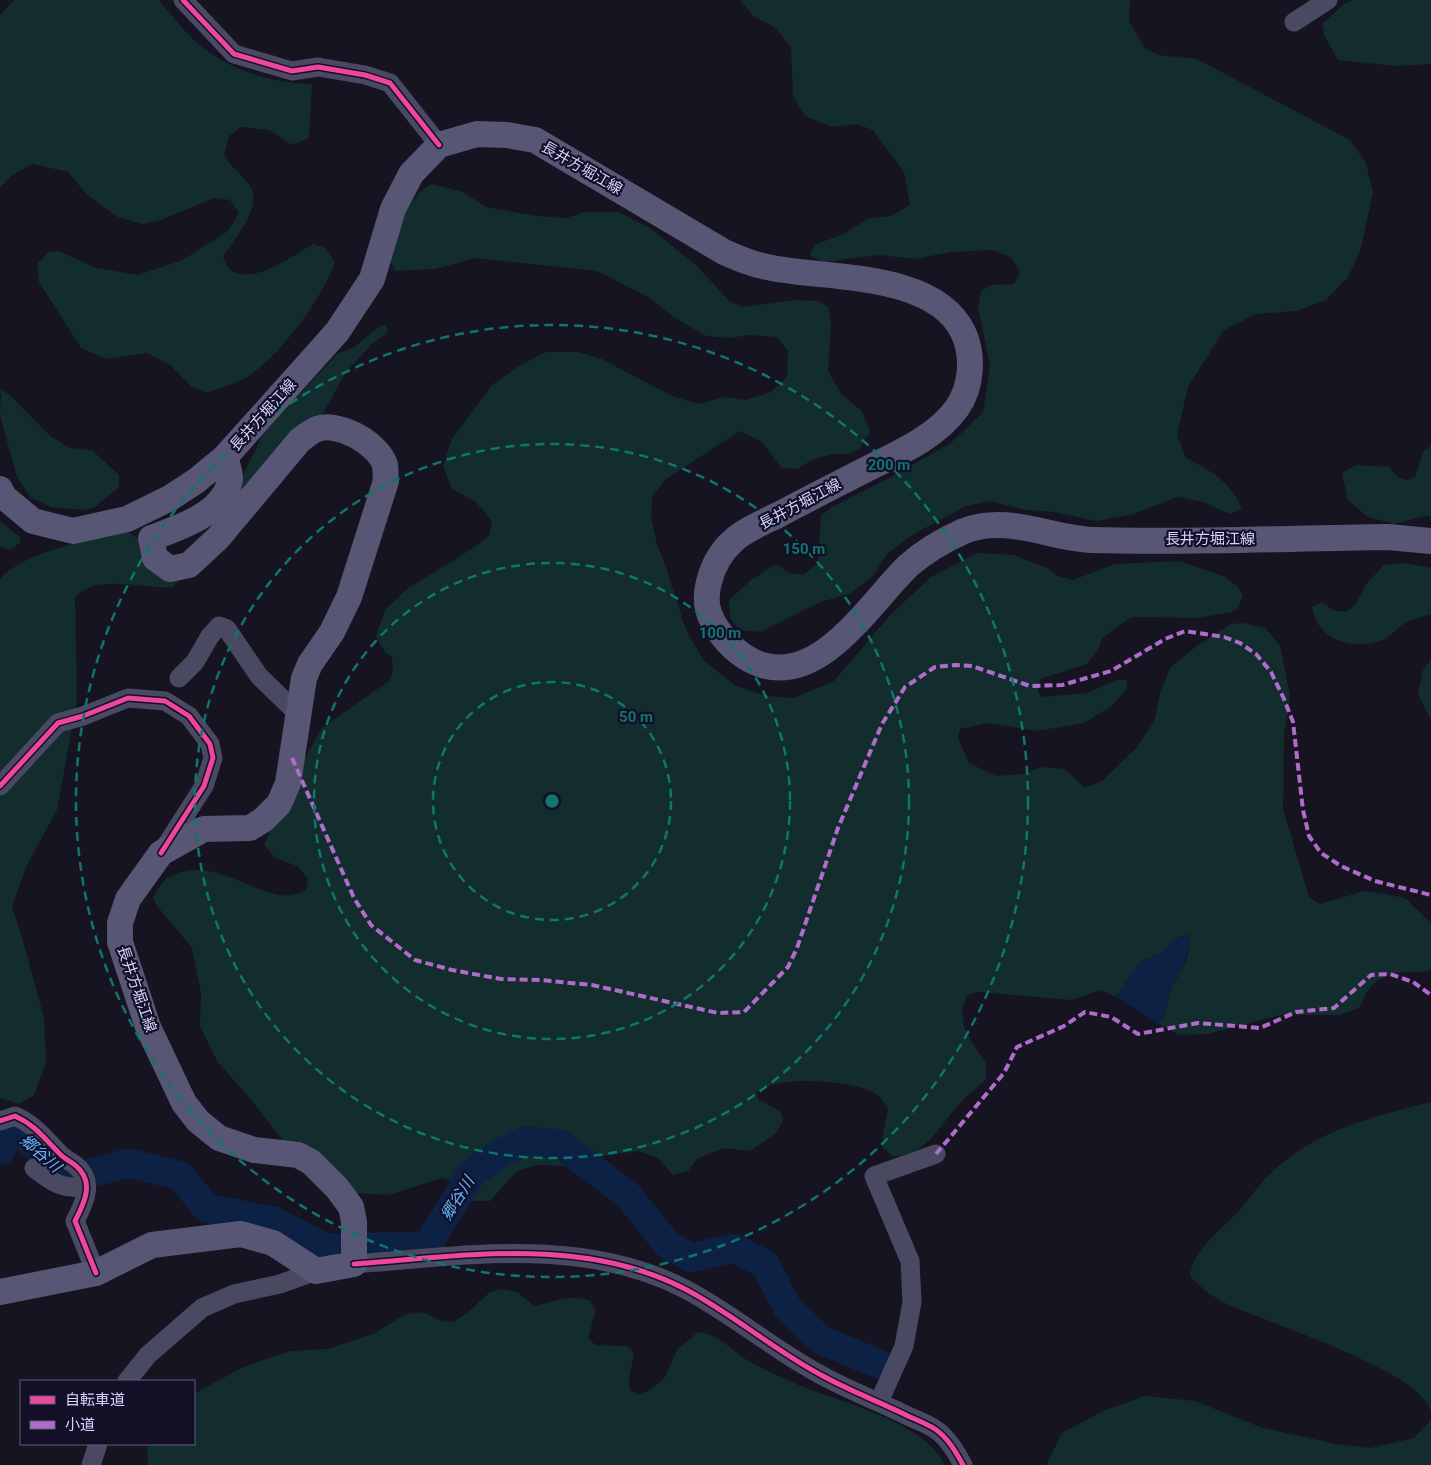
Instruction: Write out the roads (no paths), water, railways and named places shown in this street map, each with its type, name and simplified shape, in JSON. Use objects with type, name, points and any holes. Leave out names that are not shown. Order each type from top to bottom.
[{"type":"main road","name":"長井方堀江線","points":[[0,489],[4,497],[33,521],[73,531],[127,519],[176,494],[225,457],[337,332],[372,279],[394,209],[411,174],[439,145],[478,134],[507,135],[535,140],[724,252],[749,263],[774,269],[873,281],[917,294],[941,306],[962,328],[969,346],[970,369],[966,389],[957,408],[936,429],[902,451],[762,523],[735,539],[719,556],[711,574],[706,594],[708,612],[717,630],[733,648],[750,661],[777,669],[802,665],[827,650],[911,563],[964,531],[988,524],[1014,526],[1088,540],[1388,537],[1431,541]]},
{"type":"main road","name":"長井方堀江線","points":[[225,457],[230,479],[225,493],[209,512],[180,527],[151,538],[155,558],[170,569],[189,565],[218,538],[300,440],[317,429],[334,429],[352,433],[376,450],[384,464],[386,481],[349,596],[332,632],[310,664],[304,678],[297,713],[288,783],[279,804],[263,820],[250,828],[204,829],[161,853],[128,899],[120,924],[120,942],[148,1027],[184,1103],[198,1121],[219,1138],[254,1150],[298,1155],[311,1162],[338,1188],[351,1207],[354,1222],[354,1260]]},
{"type":"main road","points":[[127,519],[151,538]]},
{"type":"main road","points":[[0,1292],[96,1273],[152,1245],[241,1234],[273,1243],[316,1270],[354,1260]]},
{"type":"street","points":[[183,0],[234,54],[292,71],[318,67],[365,75],[390,83],[439,145]]},
{"type":"street","points":[[1294,22],[1328,0]]},
{"type":"street","points":[[179,678],[195,662],[210,636],[219,626],[227,629],[258,676],[297,713]]},
{"type":"street","points":[[0,786],[58,723],[83,716],[128,698],[165,701],[189,716],[210,744],[213,758],[204,786],[161,853]]},
{"type":"street","points":[[0,1121],[15,1116],[29,1122],[40,1131],[60,1155],[76,1166],[86,1180],[87,1191],[84,1204],[75,1221],[96,1273]]},
{"type":"street","points":[[879,1402],[904,1346],[912,1302],[910,1262],[874,1176],[936,1154]]},
{"type":"street","points":[[34,1168],[55,1184],[68,1189],[86,1186]]},
{"type":"street","points":[[354,1260],[491,1254],[565,1255],[607,1262],[648,1273],[684,1289],[822,1376],[936,1430],[954,1449],[963,1465]]},
{"type":"street","points":[[128,1380],[148,1355],[202,1308],[234,1294],[280,1284],[316,1270]]},
{"type":"street","points":[[91,1465],[98,1445]]},
{"type":"water","points":[[1188,934],[1189,942],[1184,963],[1171,990],[1166,1010],[1158,1023],[1116,997],[1141,961],[1162,953],[1172,941]]},
{"type":"waterway","name":"郷谷川","points":[[0,1151],[6,1138],[19,1131],[70,1179],[128,1163],[181,1176],[206,1208],[274,1221],[326,1248],[427,1246],[472,1173],[500,1153],[526,1141],[560,1144],[628,1195],[667,1244],[691,1258],[733,1248],[765,1264],[787,1307],[821,1340],[879,1364]]}]
